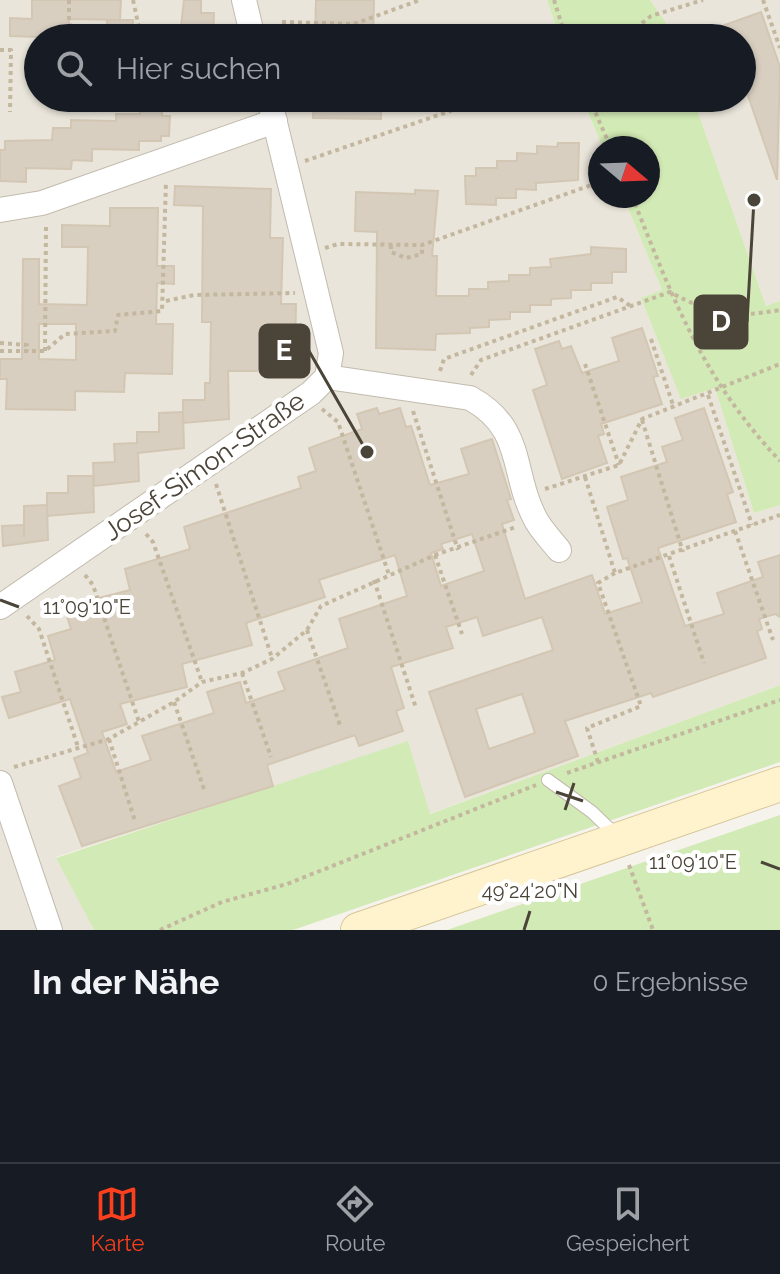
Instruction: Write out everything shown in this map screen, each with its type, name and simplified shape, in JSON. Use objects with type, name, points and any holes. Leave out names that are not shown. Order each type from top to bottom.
[{"type":"main road","points":[[358,930],[780,784]]},
{"type":"street","points":[[244,0],[250,24]]},
{"type":"street","points":[[0,210],[42,203],[167,158],[268,112]]},
{"type":"street","name":"Josef-Simon-Straße","points":[[5,603],[319,385],[331,353],[272,112]]},
{"type":"street","points":[[319,385],[406,388],[470,398],[490,409],[505,426],[536,520],[559,550]]},
{"type":"street","points":[[0,783],[50,930]]},
{"type":"lane","points":[[548,780],[592,812],[620,839]]},
{"type":"path","points":[[69,0],[69,24]]},
{"type":"path","points":[[133,0],[138,24]]},
{"type":"path","points":[[282,22],[354,24],[420,0]]},
{"type":"path","points":[[554,0],[562,24]]},
{"type":"path","points":[[641,24],[651,16],[703,0]]},
{"type":"path","points":[[763,0],[780,48]]},
{"type":"path","points":[[0,50],[11,50],[10,112]]},
{"type":"path","points":[[286,168],[448,112]]},
{"type":"path","points":[[595,112],[606,136]]},
{"type":"path","points":[[0,351],[45,351],[65,334],[115,331],[118,315],[162,311],[166,301],[167,158]]},
{"type":"path","points":[[308,252],[338,244],[422,245],[588,186]]},
{"type":"path","points":[[42,203],[46,220],[45,351]]},
{"type":"path","points":[[637,208],[670,292],[720,390],[780,461]]},
{"type":"path","points":[[391,245],[391,252],[406,258],[422,254],[422,245]]},
{"type":"path","points":[[446,394],[481,360],[670,292]]},
{"type":"path","points":[[670,292],[703,310],[743,316],[780,310]]},
{"type":"path","points":[[166,301],[194,295],[318,293]]},
{"type":"path","points":[[446,394],[444,359],[617,297],[632,307]]},
{"type":"path","points":[[651,339],[674,408]]},
{"type":"path","points":[[0,343],[27,345],[27,351]]},
{"type":"path","points":[[585,364],[619,465]]},
{"type":"path","points":[[527,494],[619,465],[642,419],[780,364]]},
{"type":"path","points":[[319,385],[328,416],[338,422],[389,575]]},
{"type":"path","points":[[406,388],[458,550]]},
{"type":"path","points":[[708,395],[752,525]]},
{"type":"path","points":[[642,419],[683,552]]},
{"type":"path","points":[[209,462],[272,659]]},
{"type":"path","points":[[585,477],[615,573]]},
{"type":"path","points":[[598,762],[587,728],[641,706],[598,583],[615,573],[683,552],[780,515]]},
{"type":"path","points":[[133,516],[153,542],[202,682]]},
{"type":"path","points":[[0,771],[109,739],[174,702],[202,682],[242,673],[272,659],[307,630],[321,606],[435,555],[458,550],[471,541],[536,520]]},
{"type":"path","points":[[735,531],[773,640]]},
{"type":"path","points":[[435,555],[462,634]]},
{"type":"path","points":[[669,556],[704,663]]},
{"type":"path","points":[[71,558],[93,585],[139,722]]},
{"type":"path","points":[[374,580],[416,708]]},
{"type":"path","points":[[5,603],[39,629],[78,747]]},
{"type":"path","points":[[307,630],[341,728]]},
{"type":"path","points":[[242,673],[271,757]]},
{"type":"path","points":[[160,930],[222,902],[287,884],[548,780],[780,700]]},
{"type":"path","points":[[174,702],[205,792]]},
{"type":"path","points":[[109,739],[135,821]]},
{"type":"path","points":[[620,839],[653,930]]},
{"type":"shaded area","points":[[0,0],[547,0],[555,24],[24,24],[24,112],[588,112],[598,136],[588,136],[588,208],[628,208],[662,290],[641,298],[681,398],[715,388],[754,513],[780,505],[780,685],[429,814],[408,742],[56,857],[94,930],[0,930]]},
{"type":"shaded area","points":[[650,0],[780,0],[780,301],[766,306],[698,112],[756,112],[756,24],[666,24]]},
{"type":"green space","points":[[547,0],[650,0],[666,24],[555,24]]},
{"type":"green space","points":[[588,112],[698,112],[766,306],[780,301],[780,505],[754,513],[715,388],[681,399],[641,298],[662,290],[628,208],[660,208],[660,136],[598,136]]},
{"type":"green space","points":[[780,685],[780,762],[293,930],[94,930],[56,858],[408,741],[430,814]]},
{"type":"green space","points":[[780,815],[780,930],[447,930]]},
{"type":"building","points":[[32,0],[121,0],[120,20],[69,19],[69,24],[24,24],[24,36],[10,36],[10,18],[32,19]]},
{"type":"building","points":[[184,0],[201,0],[201,13],[214,13],[214,24],[181,24]]},
{"type":"building","points":[[316,0],[374,0],[373,24],[315,24]]},
{"type":"building","points":[[761,12],[780,67],[777,180],[754,112],[756,24],[728,24]]},
{"type":"building","points":[[107,20],[133,20],[133,24],[107,24]]},
{"type":"building","points":[[162,112],[162,116],[170,116],[169,136],[161,136],[161,141],[139,141],[139,150],[92,149],[92,161],[72,160],[71,169],[26,168],[26,182],[0,181],[0,150],[5,150],[5,141],[52,140],[53,128],[71,128],[71,120],[116,121],[116,114]]},
{"type":"building","points":[[313,112],[381,112],[381,119],[313,118]]},
{"type":"building","points":[[558,143],[579,143],[578,180],[536,183],[536,190],[516,189],[516,198],[496,198],[496,205],[466,204],[465,176],[476,176],[476,168],[497,168],[497,161],[517,161],[517,153],[537,154],[537,146],[557,147]]},
{"type":"building","points":[[175,186],[271,189],[270,238],[283,238],[281,304],[296,304],[295,353],[286,353],[286,371],[228,371],[229,419],[183,423],[183,400],[205,400],[205,383],[210,383],[211,322],[202,322],[203,206],[174,205]]},
{"type":"building","points":[[415,190],[438,191],[432,256],[437,256],[436,296],[469,296],[469,289],[488,289],[488,282],[509,281],[509,275],[530,275],[530,268],[551,267],[550,259],[591,254],[591,247],[626,249],[626,272],[612,272],[612,283],[591,283],[591,290],[571,290],[571,298],[551,299],[551,305],[530,305],[530,312],[510,312],[510,319],[489,320],[489,327],[470,328],[470,333],[436,334],[435,350],[376,348],[377,232],[355,231],[356,192],[415,194]]},
{"type":"building","points":[[110,208],[158,208],[157,266],[174,266],[174,284],[157,283],[156,324],[173,324],[172,374],[125,373],[124,392],[75,391],[75,410],[6,409],[7,379],[0,379],[0,359],[22,359],[23,259],[39,259],[39,304],[87,305],[88,247],[62,247],[62,225],[110,226]],"holes":[[[39,324],[76,324],[76,360],[39,359]]]},
{"type":"building","points":[[642,328],[658,376],[653,377],[662,404],[601,424],[604,434],[598,436],[607,463],[562,479],[533,390],[547,385],[535,349],[559,341],[562,349],[571,346],[582,373],[619,361],[612,338]]},
{"type":"building","points":[[377,408],[379,414],[400,408],[406,427],[411,426],[430,485],[469,474],[461,449],[492,439],[511,499],[507,500],[514,520],[502,524],[525,599],[592,575],[605,614],[642,602],[627,558],[623,559],[607,507],[628,500],[621,477],[667,462],[662,447],[683,440],[675,418],[704,408],[733,492],[727,494],[736,522],[658,548],[685,626],[724,614],[717,593],[763,577],[758,562],[780,555],[780,617],[775,614],[759,619],[762,629],[757,631],[766,658],[653,697],[651,693],[565,721],[578,756],[465,797],[429,692],[553,650],[542,617],[483,636],[477,617],[446,627],[453,648],[391,667],[404,708],[396,711],[403,731],[359,746],[355,735],[267,765],[273,786],[82,846],[59,786],[81,778],[74,758],[88,753],[70,699],[9,718],[2,697],[21,692],[15,672],[55,660],[48,636],[71,629],[64,607],[130,590],[125,569],[190,549],[184,527],[301,488],[298,477],[316,471],[309,448],[362,429],[357,414]],"holes":[[[472,534],[484,571],[441,586],[431,553],[443,549],[441,544]],[[395,555],[407,596],[339,619],[348,648],[278,672],[285,690],[246,703],[240,682],[207,692],[214,713],[142,736],[151,760],[116,772],[102,732],[127,724],[120,704],[187,687],[182,664],[252,645],[246,623],[325,597],[319,580]],[[522,694],[535,733],[489,749],[476,709]]]},
{"type":"building","points":[[183,412],[184,448],[138,453],[139,481],[94,486],[93,463],[115,462],[114,444],[137,443],[137,432],[159,432],[159,413]]},
{"type":"building","points":[[68,476],[93,476],[94,512],[47,516],[47,493],[68,493]]},
{"type":"building","points":[[47,505],[48,540],[3,546],[2,526],[24,525],[24,506]]},
{"type":"place","name":"D","points":[[754,200]]},
{"type":"place","name":"E","points":[[367,452]]}]
